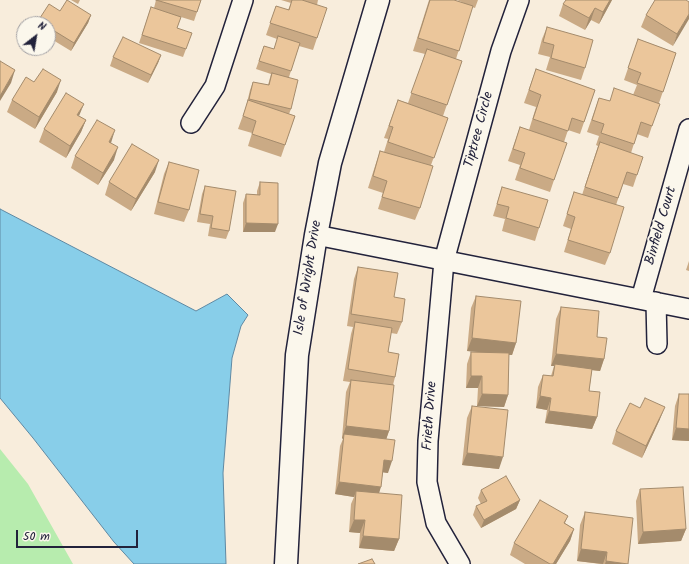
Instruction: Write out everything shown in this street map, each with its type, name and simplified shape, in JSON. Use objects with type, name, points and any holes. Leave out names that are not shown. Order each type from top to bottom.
[{"type":"street","points":[[191,123],[215,86],[243,0]]},
{"type":"street","name":"Isle of Wright Drive","points":[[286,564],[297,355],[316,235],[330,163],[378,0]]},
{"type":"street","name":"Tiptree Circle","points":[[444,261],[501,51],[519,0]]},
{"type":"street","name":"Binfield Court","points":[[657,344],[648,301],[689,129]]},
{"type":"street","points":[[316,235],[689,309]]},
{"type":"street","name":"Frieth Drive","points":[[444,261],[428,441],[427,482],[436,523],[460,564]]},
{"type":"green space","points":[[0,449],[28,484],[73,564],[0,564]]},
{"type":"water","points":[[0,209],[196,311],[227,294],[248,315],[241,326],[232,358],[223,473],[226,564],[134,564],[114,542],[0,398]]},
{"type":"building","points":[[67,0],[91,15],[74,43],[56,32],[56,16],[41,16],[49,4],[60,11]]},
{"type":"building","points":[[156,0],[201,0],[197,12]]},
{"type":"building","points":[[292,0],[302,0],[327,8],[317,38],[270,23],[276,6],[289,10]]},
{"type":"building","points":[[430,0],[454,0],[473,6],[459,51],[418,38]]},
{"type":"building","points":[[566,0],[610,0],[603,12],[595,8],[589,18],[563,4]]},
{"type":"building","points":[[655,0],[686,0],[689,2],[689,14],[677,34],[646,15]]},
{"type":"building","points":[[151,7],[181,17],[177,28],[192,33],[186,49],[142,35]]},
{"type":"building","points":[[547,27],[593,40],[585,68],[551,58],[554,45],[543,42]]},
{"type":"building","points":[[278,36],[300,43],[291,71],[259,61],[264,46],[274,49]]},
{"type":"building","points":[[123,37],[161,55],[151,75],[113,57]]},
{"type":"building","points":[[638,39],[676,53],[663,92],[637,83],[641,73],[628,68]]},
{"type":"building","points":[[427,49],[462,61],[447,105],[411,93]]},
{"type":"building","points":[[0,61],[15,70],[0,96]]},
{"type":"building","points":[[43,69],[61,80],[39,117],[12,100],[26,77],[34,82]]},
{"type":"building","points":[[536,69],[595,90],[584,122],[572,118],[568,131],[533,119],[541,95],[529,90]]},
{"type":"building","points":[[272,73],[298,80],[291,109],[249,99],[253,82],[269,85]]},
{"type":"building","points":[[614,88],[660,104],[652,126],[641,122],[634,144],[601,133],[604,124],[592,120],[599,98],[610,101]]},
{"type":"building","points":[[66,93],[84,104],[77,115],[86,120],[70,146],[44,129]]},
{"type":"building","points":[[248,100],[295,116],[285,145],[252,134],[256,121],[243,116]]},
{"type":"building","points":[[398,100],[448,118],[434,158],[388,142],[393,127],[389,126]]},
{"type":"building","points":[[97,120],[115,130],[109,142],[118,147],[103,173],[75,156]]},
{"type":"building","points":[[520,127],[567,143],[554,180],[520,168],[525,153],[513,149]]},
{"type":"building","points":[[600,142],[643,157],[637,175],[627,172],[618,198],[585,187]]},
{"type":"building","points":[[132,144],[159,160],[136,199],[109,182]]},
{"type":"building","points":[[380,151],[433,166],[420,208],[382,197],[387,181],[373,176]]},
{"type":"building","points":[[169,162],[199,170],[189,210],[158,202]]},
{"type":"building","points":[[260,182],[278,183],[278,224],[246,223],[246,194],[260,195]]},
{"type":"building","points":[[205,186],[236,191],[229,231],[211,228],[213,216],[200,214]]},
{"type":"building","points":[[502,187],[548,200],[539,228],[506,218],[509,207],[497,204]]},
{"type":"building","points":[[574,192],[624,207],[610,253],[568,240],[575,217],[567,214]]},
{"type":"building","points":[[358,267],[398,273],[394,297],[405,299],[402,322],[351,314]]},
{"type":"building","points":[[476,296],[521,301],[516,343],[472,338]]},
{"type":"building","points":[[561,307],[599,311],[597,337],[607,338],[604,359],[556,354]]},
{"type":"building","points":[[355,322],[392,328],[388,352],[399,354],[395,377],[348,369]]},
{"type":"building","points":[[471,352],[509,353],[508,395],[482,394],[482,376],[471,376]]},
{"type":"building","points":[[555,364],[592,369],[589,391],[600,392],[597,417],[549,411],[551,398],[540,396],[543,375],[553,376]]},
{"type":"building","points":[[351,380],[394,385],[389,431],[346,426]]},
{"type":"building","points":[[679,394],[689,394],[689,429],[676,428]]},
{"type":"building","points":[[645,398],[665,407],[646,446],[616,431],[630,403],[640,408]]},
{"type":"building","points":[[472,406],[508,410],[503,457],[467,453]]},
{"type":"building","points":[[344,434],[395,440],[392,461],[384,460],[381,487],[339,482]]},
{"type":"building","points":[[506,476],[520,500],[484,520],[476,506],[487,501],[481,490]]},
{"type":"building","points":[[683,487],[686,529],[643,532],[640,489]]},
{"type":"building","points":[[356,491],[402,495],[399,539],[363,536],[365,520],[354,520]]},
{"type":"building","points":[[540,500],[568,516],[564,523],[574,529],[553,564],[550,564],[514,543]]},
{"type":"building","points":[[585,512],[633,518],[628,564],[606,561],[607,552],[581,549]]},
{"type":"building","points":[[372,559],[375,564],[358,564]]}]
